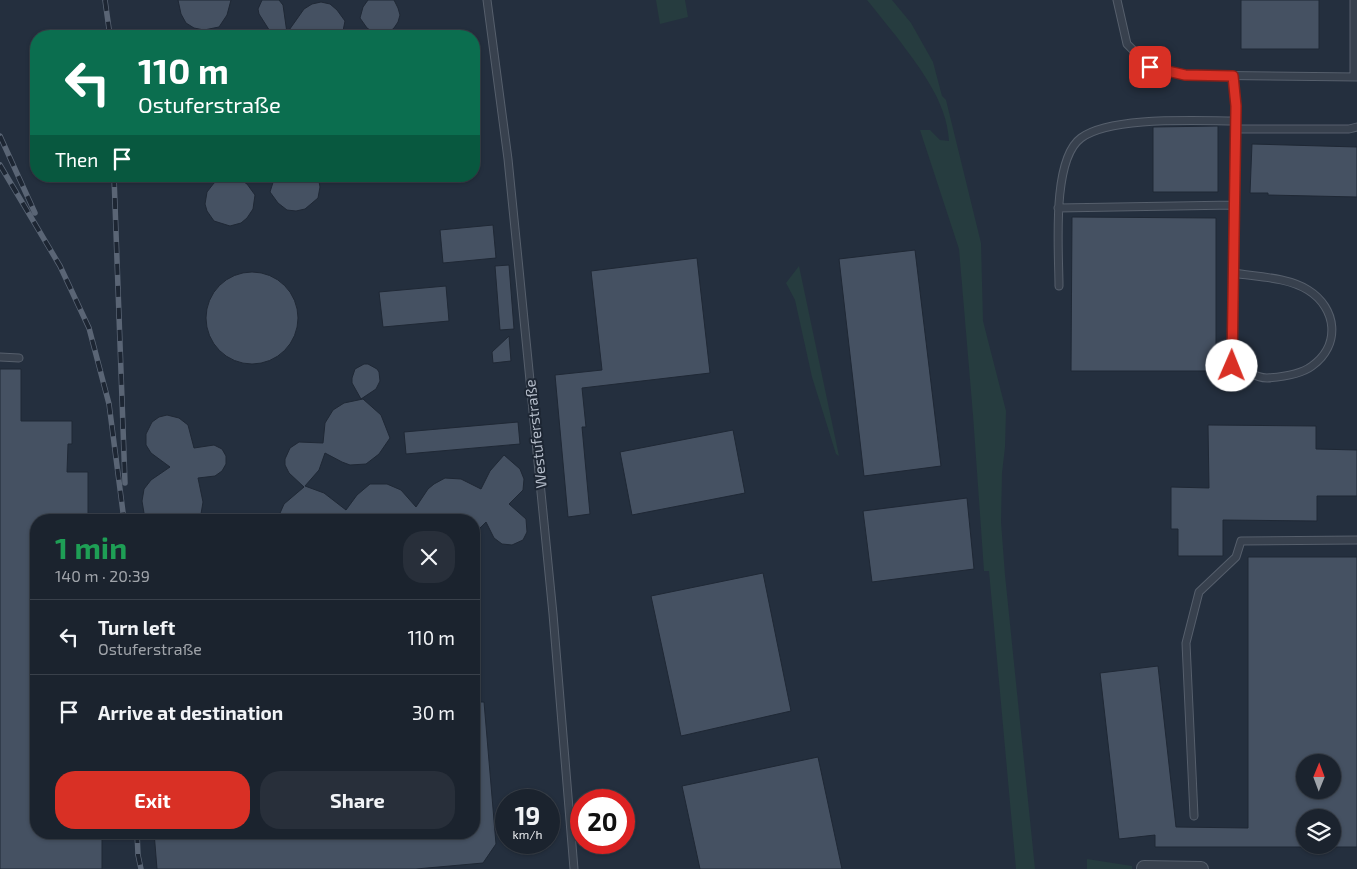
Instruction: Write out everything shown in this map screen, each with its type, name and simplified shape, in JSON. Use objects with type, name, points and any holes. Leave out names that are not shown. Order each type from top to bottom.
[{"type":"street","points":[[1144,868],[1201,869]]},
{"type":"lane","name":"Westuferstraße","points":[[486,0],[508,159],[518,251],[553,614],[574,869]]},
{"type":"lane","points":[[1117,0],[1127,44],[1150,67],[1185,75],[1355,77],[1354,0]]},
{"type":"lane","points":[[1232,376],[1235,125],[1233,76]]},
{"type":"lane","points":[[1060,286],[1058,208],[1067,159],[1080,138],[1102,128],[1152,121],[1235,125],[1357,127]]},
{"type":"lane","points":[[1058,208],[1234,205]]},
{"type":"lane","points":[[1232,366],[1236,366],[1254,376],[1265,378],[1298,373],[1311,367],[1327,351],[1331,338],[1332,323],[1328,310],[1320,299],[1307,289],[1290,282],[1233,274]]},
{"type":"lane","points":[[0,357],[19,358]]},
{"type":"lane","points":[[1194,816],[1186,643],[1199,592],[1236,557],[1241,542],[1357,540]]},
{"type":"green space","points":[[656,0],[685,0],[688,17],[660,24]]},
{"type":"green space","points":[[867,0],[892,0],[911,23],[933,62],[942,96],[946,100],[981,243],[983,321],[1006,411],[1001,522],[1035,869],[1016,869],[989,571],[984,571],[959,249],[920,130],[930,130],[940,140],[949,141],[947,126],[937,98],[922,72]]},
{"type":"green space","points":[[799,266],[839,456],[836,454],[812,377],[795,300],[786,283]]},
{"type":"green space","points":[[1087,859],[1132,866],[1132,869],[1087,869]]},
{"type":"building","points":[[178,0],[231,0],[227,15],[219,27],[204,30],[194,28],[186,23],[181,14]]},
{"type":"building","points":[[262,0],[279,0],[283,5],[287,30],[269,30],[258,9]]},
{"type":"building","points":[[368,0],[394,0],[400,15],[398,22],[392,30],[370,30],[360,18],[363,7]]},
{"type":"building","points":[[1241,0],[1319,0],[1319,49],[1241,49]]},
{"type":"building","points":[[321,2],[330,4],[345,21],[343,30],[289,30],[304,9],[312,4]]},
{"type":"building","points":[[1218,126],[1218,192],[1153,192],[1153,127]]},
{"type":"building","points":[[1252,144],[1357,147],[1357,197],[1250,193]]},
{"type":"building","points":[[244,182],[255,195],[253,209],[241,223],[230,226],[214,221],[207,211],[205,204],[207,192],[214,183]]},
{"type":"building","points":[[273,182],[319,182],[320,187],[318,198],[305,209],[296,211],[287,210],[278,203],[270,192]]},
{"type":"building","points":[[1072,217],[1216,218],[1216,371],[1071,371]]},
{"type":"building","points":[[493,225],[496,258],[443,263],[440,230]]},
{"type":"building","points":[[915,250],[941,466],[864,476],[839,259]]},
{"type":"building","points":[[697,258],[710,373],[582,388],[586,427],[582,427],[590,514],[568,517],[555,375],[602,370],[591,271]]},
{"type":"building","points":[[509,265],[514,329],[500,330],[495,266]]},
{"type":"building","points":[[252,272],[270,275],[285,285],[295,300],[298,318],[295,336],[285,351],[270,361],[252,364],[234,361],[219,351],[209,336],[206,318],[209,300],[219,285],[234,275]]},
{"type":"building","points":[[446,286],[449,321],[383,327],[379,292]]},
{"type":"building","points":[[509,336],[511,361],[493,363],[492,352]]},
{"type":"building","points":[[364,364],[377,369],[380,381],[376,389],[361,399],[352,383],[352,378],[355,369]]},
{"type":"building","points":[[0,369],[21,369],[21,421],[72,421],[72,444],[68,444],[67,472],[88,472],[88,514],[30,514],[30,839],[102,839],[102,869],[0,869]]},
{"type":"building","points":[[363,399],[381,415],[390,438],[379,454],[366,464],[350,465],[325,453],[319,470],[305,486],[324,493],[346,510],[357,495],[370,484],[387,484],[401,490],[416,507],[428,489],[445,478],[461,479],[481,489],[490,471],[504,455],[520,469],[524,479],[523,490],[509,504],[526,519],[527,532],[523,540],[512,545],[502,544],[494,538],[486,522],[480,528],[480,514],[280,514],[284,504],[304,487],[289,473],[285,465],[285,459],[290,448],[299,442],[323,443],[325,423],[333,410],[344,403]]},
{"type":"building","points":[[167,415],[179,418],[188,425],[194,448],[214,445],[222,449],[226,456],[226,464],[222,471],[215,476],[198,478],[203,502],[201,514],[144,513],[142,501],[144,489],[151,480],[170,467],[151,453],[146,445],[146,434],[152,422],[159,417]]},
{"type":"building","points":[[518,422],[520,444],[406,454],[404,432]]},
{"type":"building","points":[[1208,425],[1316,426],[1316,449],[1357,450],[1357,496],[1317,496],[1317,521],[1223,520],[1223,556],[1178,556],[1178,529],[1171,529],[1171,487],[1209,488]]},
{"type":"building","points":[[733,430],[745,493],[632,515],[620,452]]},
{"type":"building","points":[[967,498],[974,569],[872,582],[863,511]]},
{"type":"building","points":[[1248,557],[1357,557],[1357,847],[1341,847],[1341,809],[1296,809],[1296,847],[1155,847],[1155,835],[1119,839],[1100,673],[1158,666],[1176,827],[1248,828]]},
{"type":"building","points":[[763,573],[791,711],[681,736],[651,596]]},
{"type":"building","points":[[480,702],[484,702],[495,845],[483,863],[416,869],[157,869],[155,839],[480,839]]},
{"type":"building","points":[[818,757],[842,869],[700,869],[682,786]]},
{"type":"railway","points":[[105,0],[109,30]]},
{"type":"railway","points":[[0,136],[35,213]]},
{"type":"railway","points":[[0,165],[60,266],[89,328],[109,404],[123,514]]},
{"type":"railway","points":[[114,182],[125,483]]},
{"type":"railway","points":[[137,839],[141,869]]},
{"type":"route","points":[[1150,67],[1185,75],[1233,76],[1236,106],[1232,366]]}]
